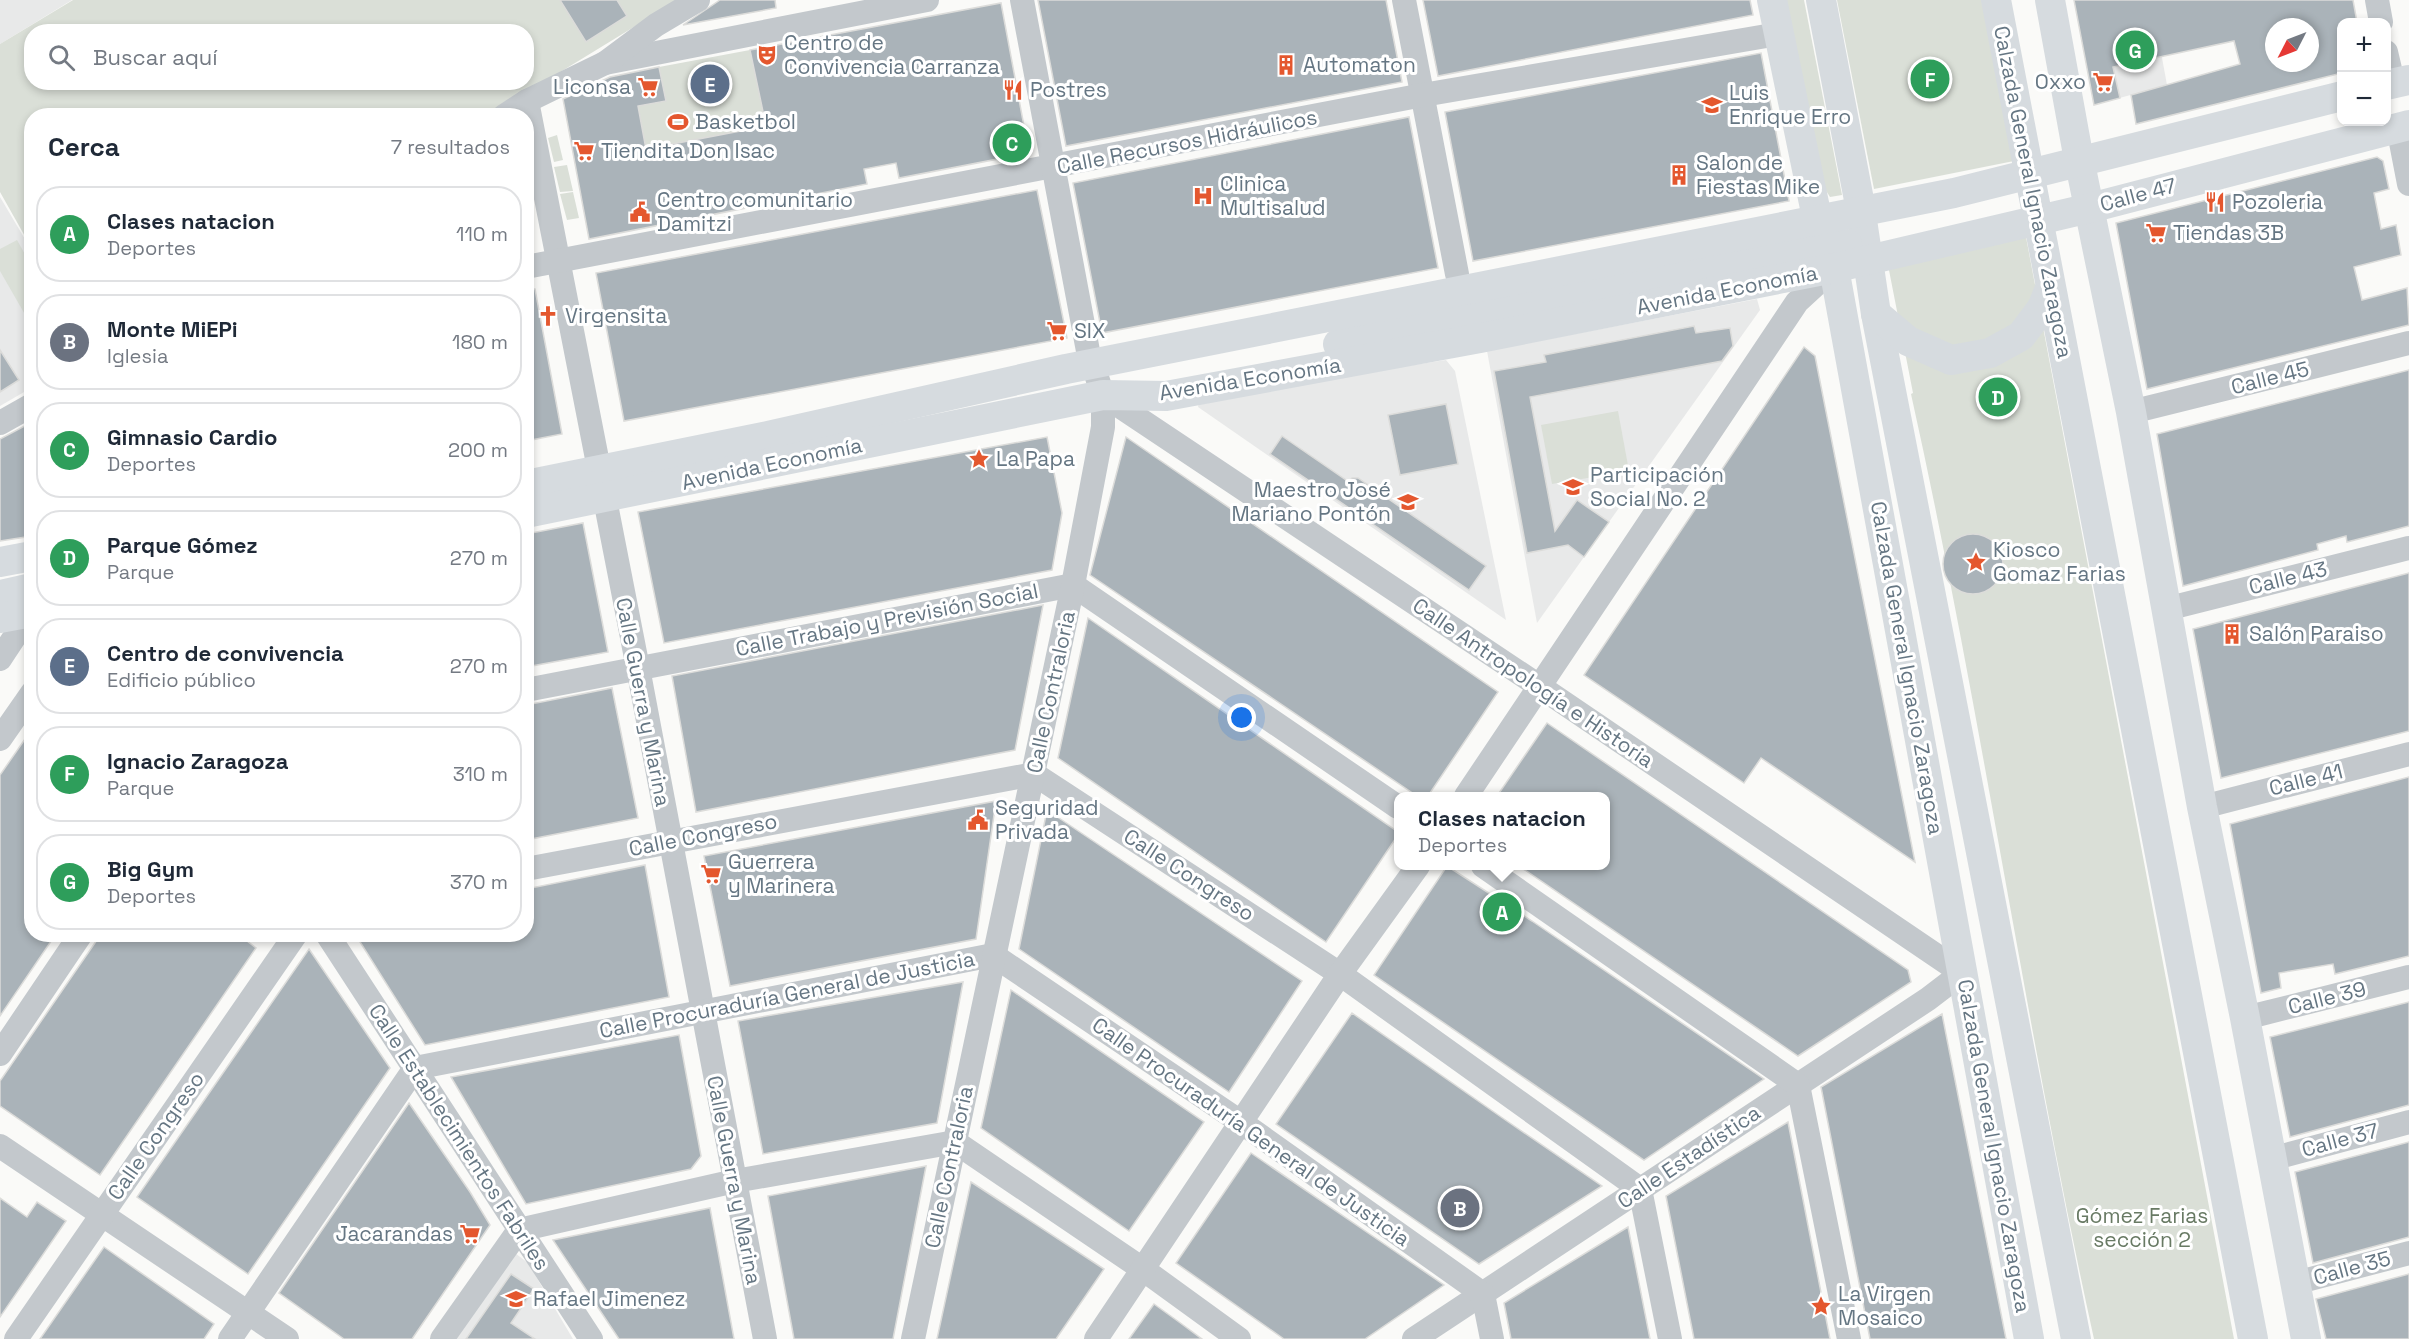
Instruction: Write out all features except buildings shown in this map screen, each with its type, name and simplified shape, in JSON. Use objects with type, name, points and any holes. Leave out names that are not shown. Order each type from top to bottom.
[{"type":"main road","name":"Calzada General Ignacio Zaragoza","points":[[1772,0],[1815,208],[1834,268],[2029,1339]]},
{"type":"main road","name":"Calzada General Ignacio Zaragoza","points":[[1821,0],[1858,200],[1876,314],[2076,1339]]},
{"type":"main road","name":"Calzada General Ignacio Zaragoza","points":[[1996,0],[2253,1339]]},
{"type":"main road","points":[[2050,0],[2077,149],[2131,412],[2202,807],[2306,1339]]},
{"type":"main road","points":[[534,464],[595,453],[1457,274],[1858,200],[2026,163],[2160,126],[2337,82]]},
{"type":"main road","points":[[534,483],[768,436],[1066,369],[1954,193],[2337,97]]},
{"type":"main road","points":[[1103,395],[1303,350],[1960,222],[2396,121]]},
{"type":"main road","name":"Calle 47","points":[[1867,261],[2090,208],[2396,121]]},
{"type":"main road","points":[[2160,126],[2150,131],[2143,139],[2139,150],[2140,161],[2145,171],[2153,179],[2176,185]]},
{"type":"main road","points":[[1729,225],[1750,239],[1758,253],[1758,266],[1744,286]]},
{"type":"main road","name":"Avenida Economía","points":[[534,511],[1103,395],[1166,396],[1502,334],[1867,261]]},
{"type":"main road","points":[[1876,314],[1908,341],[1951,360],[1990,353],[2021,336],[2042,308],[2050,288]]},
{"type":"main road","points":[[534,474],[595,453]]},
{"type":"main road","points":[[0,562],[24,557]]},
{"type":"main road","points":[[0,581],[24,580]]},
{"type":"main road","points":[[0,595],[24,590]]},
{"type":"main road","points":[[0,618],[24,613]]},
{"type":"street","points":[[516,108],[605,63],[656,25],[698,0]]},
{"type":"street","points":[[605,63],[927,0]]},
{"type":"street","name":"Calle Contraloria","points":[[913,1339],[993,955],[1034,774],[1103,427],[1103,395],[1089,351],[1022,0]]},
{"type":"street","points":[[1404,0],[1457,274]]},
{"type":"street","points":[[2377,0],[2380,18]]},
{"type":"street","name":"Calle Recursos Hidráulicos","points":[[534,266],[1053,168],[1423,95],[1778,34]]},
{"type":"street","name":"Calle Guerra y Marina","points":[[527,101],[528,108]]},
{"type":"street","points":[[2396,121],[2409,184]]},
{"type":"street","name":"Calle Guerra y Marina","points":[[534,135],[765,1339]]},
{"type":"street","points":[[1469,792],[1797,302],[1834,268]]},
{"type":"street","name":"Calle 45","points":[[2131,412],[2409,343]]},
{"type":"street","name":"Calle Antropología e Historia","points":[[1103,395],[1539,686],[1962,973]]},
{"type":"street","points":[[0,423],[24,410]]},
{"type":"street","name":"Calle 43","points":[[2166,609],[2409,548]]},
{"type":"street","points":[[1073,585],[1394,804]]},
{"type":"street","name":"Calle Trabajo y Previsión Social","points":[[534,688],[1073,585]]},
{"type":"street","points":[[0,659],[24,623]]},
{"type":"street","points":[[0,739],[24,704]]},
{"type":"street","name":"Calle 41","points":[[2202,807],[2409,754]]},
{"type":"street","name":"Calle Congreso","points":[[534,867],[1034,774],[1341,974],[1640,1189]]},
{"type":"street","points":[[1096,1339],[1341,974],[1415,870]]},
{"type":"street","points":[[1489,870],[1798,1084],[1849,1339]]},
{"type":"street","points":[[0,1054],[76,942]]},
{"type":"street","name":"Calle Congreso","points":[[16,1339],[290,942]]},
{"type":"street","name":"Calle Establecimientos Fabriles","points":[[332,942],[591,1339]]},
{"type":"street","name":"Calle Procuraduría General de Justicia","points":[[415,1068],[993,955],[1242,1123],[1483,1294]]},
{"type":"street","name":"Calle Estadística","points":[[1414,1339],[1928,999],[1962,973]]},
{"type":"street","name":"Calle 39","points":[[2245,1018],[2409,977]]},
{"type":"street","points":[[231,1339],[415,1068]]},
{"type":"street","name":"Calle 37","points":[[2271,1159],[2409,1122]]},
{"type":"street","points":[[442,1339],[519,1230],[735,1181],[955,1142],[1144,1270],[1239,1339]]},
{"type":"street","points":[[0,1146],[287,1339]]},
{"type":"street","points":[[1640,1189],[1670,1339]]},
{"type":"street","name":"Calle 35","points":[[2295,1283],[2409,1253]]},
{"type":"street","points":[[1483,1294],[1492,1339]]},
{"type":"shaded area","points":[[0,0],[72,0],[33,24],[24,24],[24,29],[0,44]]},
{"type":"shaded area","points":[[2156,25],[2167,85],[2094,105],[2083,45]]},
{"type":"shaded area","points":[[0,197],[24,238],[24,392],[0,406]]},
{"type":"shaded area","name":"Participación Social No. 2","points":[[1757,299],[1760,310],[1537,623],[1487,351]]},
{"type":"shaded area","name":"Maestro José Mariano Pontón","points":[[1446,360],[1455,371],[1506,620],[1198,407],[1200,398]]},
{"type":"shaded area","name":"Rafael Jimenez","points":[[515,1253],[528,1263],[573,1339],[456,1339]]},
{"type":"green space","points":[[73,0],[678,0],[534,88],[534,24],[33,24]]},
{"type":"green space","points":[[1786,0],[1804,0],[1842,195],[1830,197],[1825,189]]},
{"type":"green space","points":[[1837,0],[1992,0],[2024,159],[1874,189]]},
{"type":"green space","points":[[24,30],[24,90],[531,90],[501,108],[24,108],[24,235],[0,192],[0,44]]},
{"type":"green space","points":[[750,50],[766,126],[645,149],[637,106],[665,101],[659,67]]},
{"type":"green space","points":[[557,135],[563,160],[554,162],[548,138]]},
{"type":"green space","points":[[567,165],[573,191],[560,192],[554,167]]},
{"type":"green space","points":[[573,192],[579,218],[567,220],[560,194]]},
{"type":"green space","name":"Gómez Farias sección 2","points":[[2026,237],[2234,1339],[2094,1339],[2046,1103],[1959,630],[1911,394],[1913,393],[1888,265]]},
{"type":"green space","points":[[17,240],[24,252],[24,313],[0,271],[0,249]]},
{"type":"green space","points":[[1618,411],[1629,471],[1552,484],[1541,425]]},
{"type":"place","name":"Big Gym","points":[[2135,50]]},
{"type":"place","name":"Centro de Convivencia Carranza","points":[[767,55]]},
{"type":"place","name":"Automaton","points":[[1286,65]]},
{"type":"place","name":"Ignacio Zaragoza","points":[[1930,79]]},
{"type":"place","name":"Oxxo","points":[[2103,82]]},
{"type":"place","name":"Centro de convivencia","points":[[710,84]]},
{"type":"place","name":"Liconsa","points":[[648,87]]},
{"type":"place","name":"Postres","points":[[1013,90]]},
{"type":"place","name":"Luis Enrique Erro","points":[[1712,105]]},
{"type":"place","name":"Basketbol","points":[[678,122]]},
{"type":"place","name":"Gimnasio Cardio","points":[[1012,143]]},
{"type":"place","name":"Tiendita Don Isac","points":[[584,151]]},
{"type":"place","name":"Salon de Fiestas Mike","points":[[1679,175]]},
{"type":"place","name":"Clinica Multisalud","points":[[1203,196]]},
{"type":"place","name":"Pozoleria","points":[[2215,202]]},
{"type":"place","name":"Centro comunitario Damitzi","points":[[640,212]]},
{"type":"place","name":"Tiendas 3B","points":[[2156,233]]},
{"type":"place","name":"Virgensita","points":[[548,316]]},
{"type":"place","name":"SIX","points":[[1057,331]]},
{"type":"place","name":"Parque Gómez","points":[[1998,397]]},
{"type":"place","name":"La Papa","points":[[979,459]]},
{"type":"place","name":"Participación Social No. 2","points":[[1573,487]]},
{"type":"place","name":"Maestro José Mariano Pontón","points":[[1408,502]]},
{"type":"place","name":"Kiosco Gomaz Farias","points":[[1976,562]]},
{"type":"place","name":"Salón Paraiso","points":[[2232,634]]},
{"type":"place","name":"Seguridad Privada","points":[[978,820]]},
{"type":"place","name":"Guerrera y Marinera","points":[[711,874]]},
{"type":"place","name":"Clases natacion","points":[[1502,912]]},
{"type":"place","name":"Monte MiEPi","points":[[1460,1208]]},
{"type":"place","name":"Jacarandas","points":[[470,1234]]},
{"type":"place","name":"Rafael Jimenez","points":[[516,1299]]},
{"type":"place","name":"La Virgen Mosaico","points":[[1821,1306]]}]
